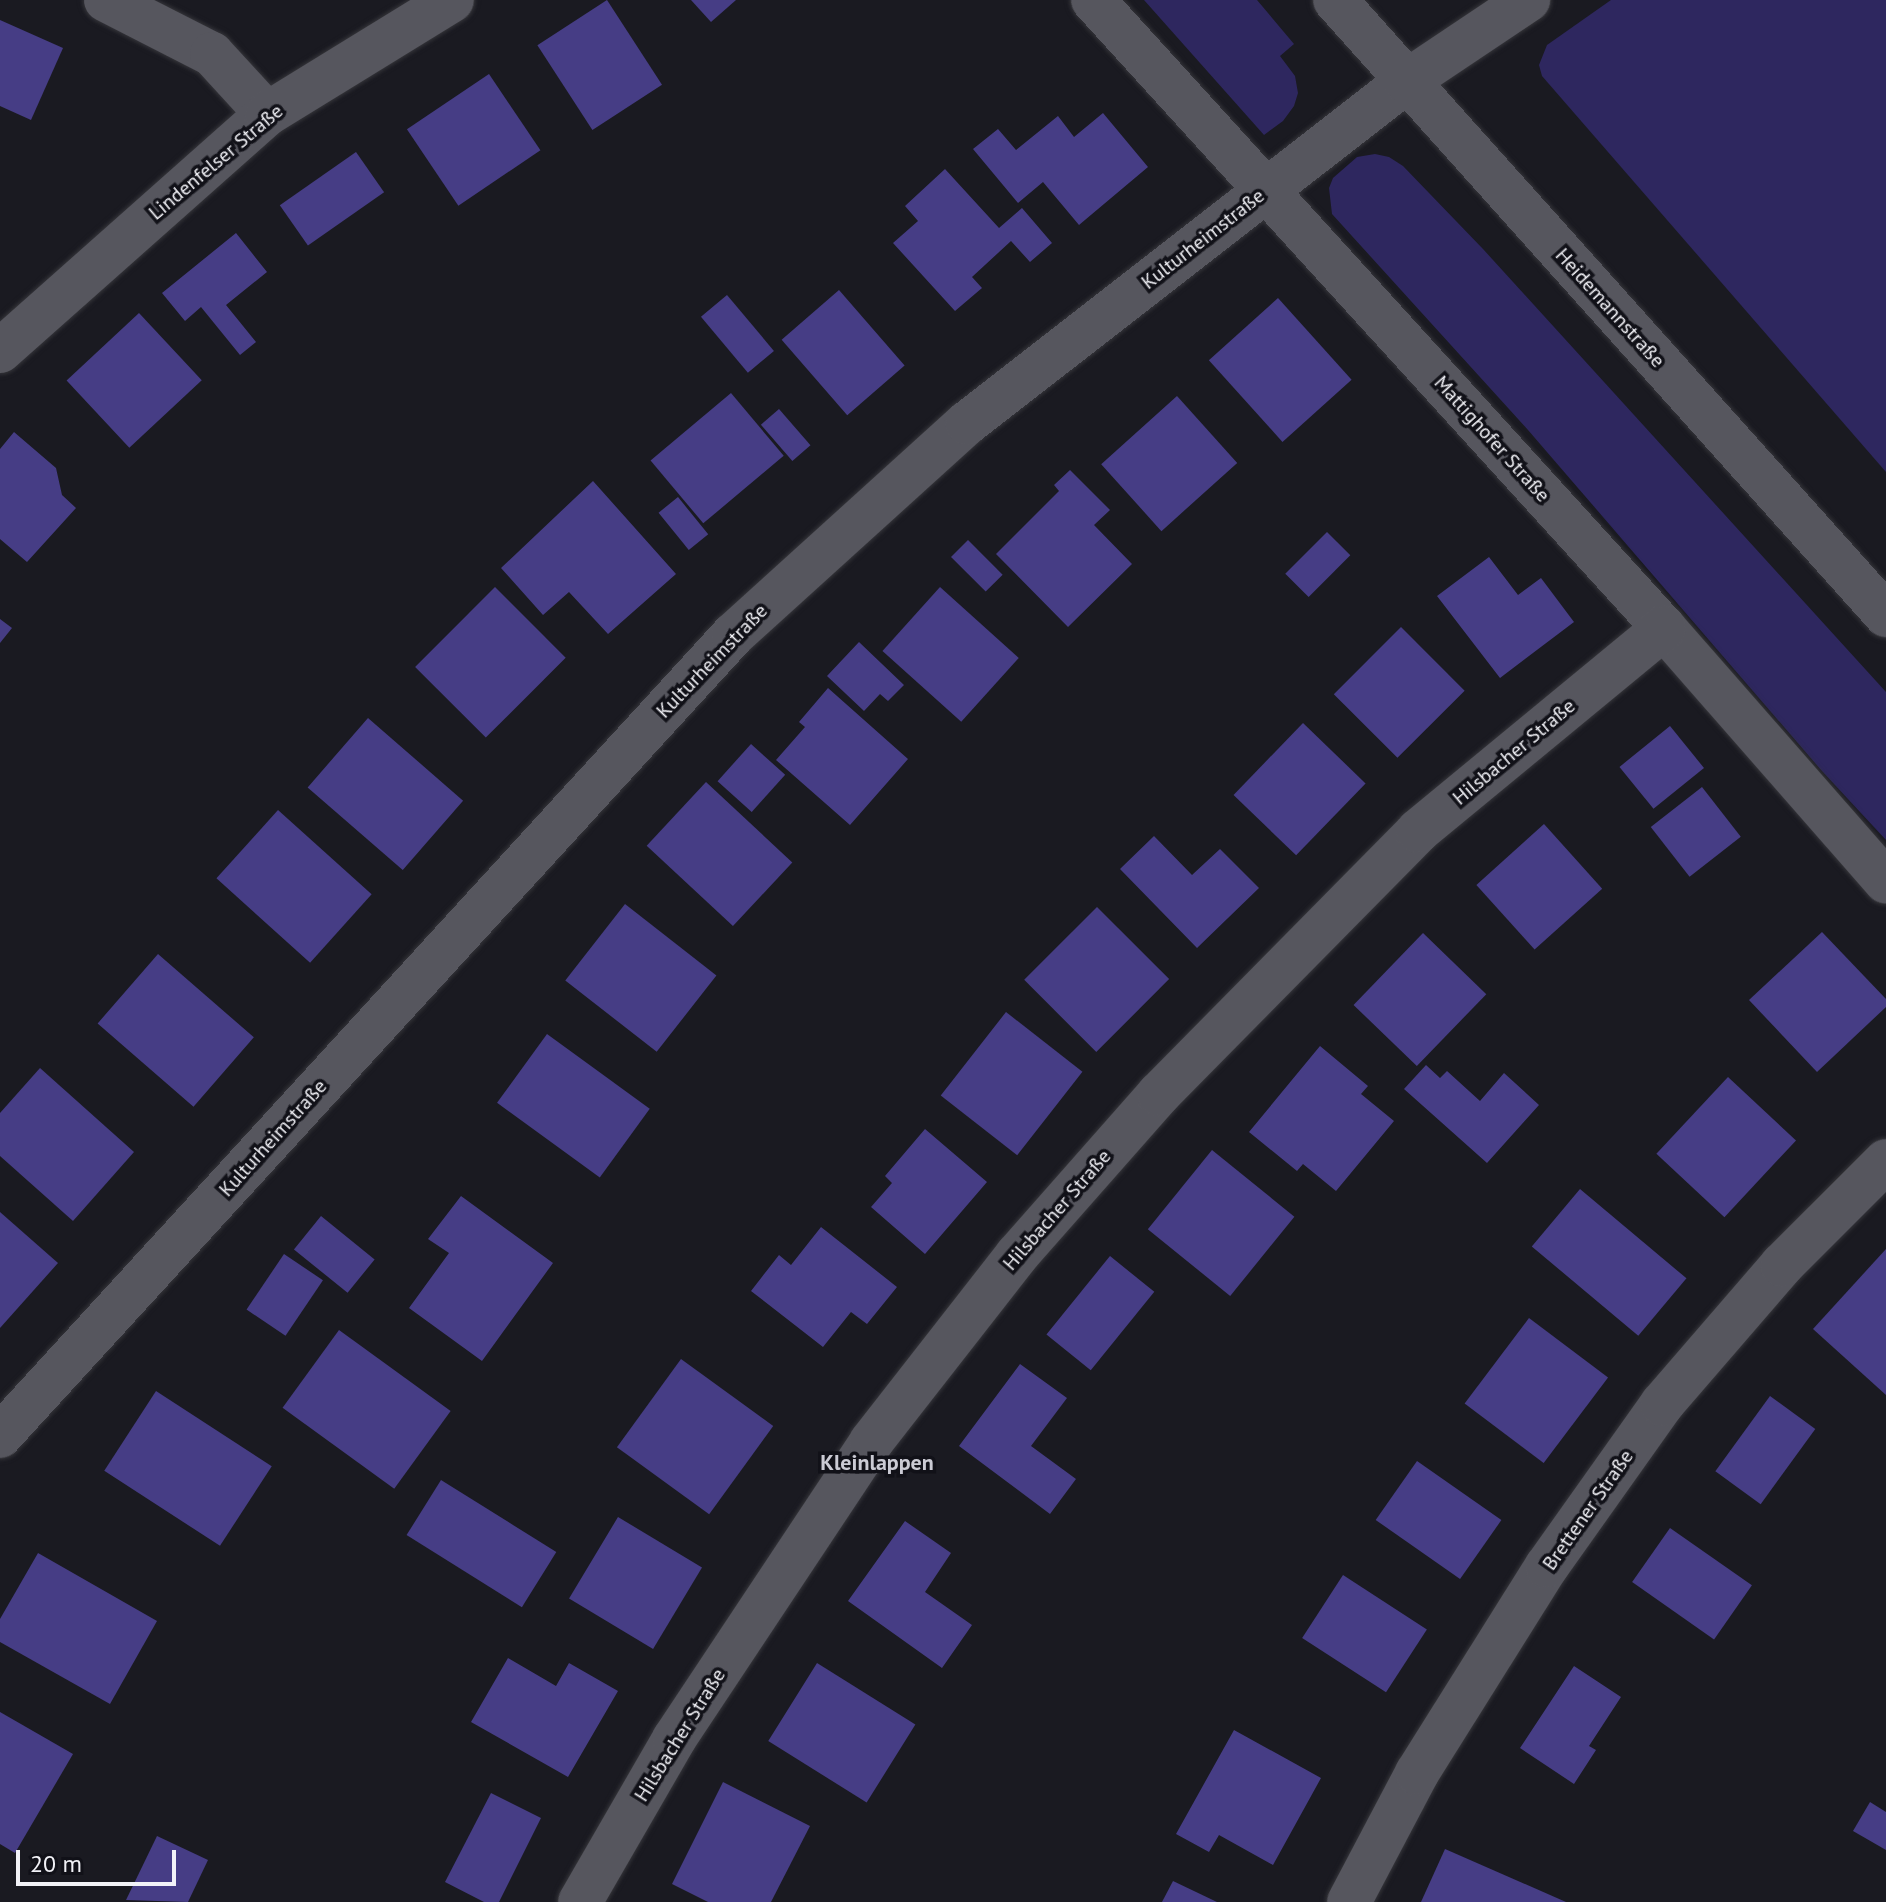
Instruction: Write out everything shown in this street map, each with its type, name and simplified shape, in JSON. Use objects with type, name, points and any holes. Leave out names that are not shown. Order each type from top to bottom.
[{"type":"street","points":[[106,0],[212,54],[267,114]]},
{"type":"street","name":"Lindenfelser Straße","points":[[0,351],[267,114],[452,0]]},
{"type":"street","name":"Mattighofer Straße","points":[[1093,0],[1664,628],[1886,882]]},
{"type":"street","name":"Heidemannstraße","points":[[1335,0],[1886,615]]},
{"type":"street","name":"Kulturheimstraße","points":[[0,1436],[733,635],[967,423],[1407,81],[1528,0]]},
{"type":"street","name":"Hilsbacher Straße","points":[[580,1902],[674,1739],[871,1442],[1017,1255],[1159,1094],[1418,831],[1664,628]]},
{"type":"street","name":"Brettener Straße","points":[[1349,1902],[1425,1760],[1547,1566],[1662,1404],[1782,1265],[1886,1161]]},
{"type":"shaded area","points":[[1144,0],[1257,0],[1294,44],[1280,56],[1295,76],[1298,93],[1294,106],[1283,121],[1264,135]]},
{"type":"shaded area","points":[[1611,0],[1886,0],[1886,472],[1542,76],[1539,65],[1547,45]]},
{"type":"shaded area","points":[[1375,154],[1389,157],[1403,166],[1483,249],[1886,692],[1886,840],[1821,770],[1528,430],[1332,214],[1329,188],[1333,178],[1357,157]]},
{"type":"building","points":[[607,0],[662,85],[592,130],[537,45]]},
{"type":"building","points":[[691,0],[736,0],[711,22]]},
{"type":"building","points":[[0,20],[63,48],[31,120],[0,106]]},
{"type":"building","points":[[489,74],[540,150],[458,206],[407,129]]},
{"type":"building","points":[[1103,113],[1148,167],[1079,225],[1043,182],[1018,203],[973,149],[998,129],[1016,150],[1058,116],[1074,137]]},
{"type":"building","points":[[356,152],[384,192],[308,245],[280,205]]},
{"type":"building","points":[[945,169],[999,228],[1022,208],[1052,243],[1030,262],[1011,241],[972,277],[982,288],[955,311],[893,243],[918,221],[905,206]]},
{"type":"building","points":[[236,233],[267,272],[226,305],[256,342],[240,355],[201,307],[185,321],[162,293]]},
{"type":"building","points":[[839,290],[905,365],[847,415],[782,340]]},
{"type":"building","points":[[727,295],[774,351],[748,373],[701,317]]},
{"type":"building","points":[[1278,298],[1352,380],[1282,442],[1209,360]]},
{"type":"building","points":[[139,313],[202,380],[129,448],[67,381]]},
{"type":"building","points":[[731,393],[784,456],[703,523],[651,460]]},
{"type":"building","points":[[1177,396],[1237,463],[1161,531],[1101,464]]},
{"type":"building","points":[[779,409],[810,445],[792,461],[761,425]]},
{"type":"building","points":[[14,432],[56,468],[62,495],[76,508],[27,562],[0,539],[0,449]]},
{"type":"building","points":[[1070,470],[1110,510],[1094,525],[1132,564],[1068,627],[996,554],[1059,491],[1054,485]]},
{"type":"building","points":[[593,481],[676,574],[608,634],[569,592],[543,615],[501,568]]},
{"type":"building","points":[[678,497],[708,534],[689,550],[659,513]]},
{"type":"building","points":[[1327,532],[1350,555],[1309,597],[1285,574]]},
{"type":"building","points":[[968,540],[1003,575],[986,592],[951,557]]},
{"type":"building","points":[[1489,557],[1518,595],[1541,578],[1574,622],[1500,678],[1437,596]]},
{"type":"building","points":[[495,587],[566,658],[486,738],[415,667]]},
{"type":"building","points":[[940,587],[1019,658],[961,722],[882,651]]},
{"type":"building","points":[[0,619],[12,628],[0,643]]},
{"type":"building","points":[[1401,627],[1465,691],[1397,758],[1334,694]]},
{"type":"building","points":[[859,642],[904,685],[888,701],[880,694],[864,711],[827,676]]},
{"type":"building","points":[[828,688],[908,759],[850,825],[776,760],[805,727],[799,722]]},
{"type":"building","points":[[368,718],[463,801],[403,870],[308,787]]},
{"type":"building","points":[[1303,723],[1366,783],[1296,855],[1234,795]]},
{"type":"building","points":[[1670,726],[1704,768],[1653,809],[1619,767]]},
{"type":"building","points":[[751,744],[785,775],[752,812],[718,781]]},
{"type":"building","points":[[706,782],[792,862],[733,926],[647,846]]},
{"type":"building","points":[[1702,787],[1741,837],[1690,877],[1651,827]]},
{"type":"building","points":[[278,810],[372,894],[310,963],[216,878]]},
{"type":"building","points":[[1544,824],[1602,889],[1535,950],[1476,885]]},
{"type":"building","points":[[1154,836],[1192,875],[1220,849],[1259,888],[1197,948],[1120,869]]},
{"type":"building","points":[[625,904],[716,975],[657,1052],[565,980]]},
{"type":"building","points":[[1097,907],[1169,979],[1096,1052],[1024,980]]},
{"type":"building","points":[[1822,932],[1886,999],[1886,1007],[1817,1072],[1749,1000]]},
{"type":"building","points":[[1423,933],[1486,994],[1417,1066],[1354,1005]]},
{"type":"building","points":[[158,954],[254,1037],[193,1107],[98,1023]]},
{"type":"building","points":[[1006,1012],[1082,1072],[1017,1155],[941,1096]]},
{"type":"building","points":[[547,1034],[650,1109],[600,1177],[497,1103]]},
{"type":"building","points":[[1320,1046],[1368,1086],[1361,1094],[1394,1121],[1336,1191],[1303,1164],[1297,1171],[1249,1132]]},
{"type":"building","points":[[1426,1065],[1440,1078],[1447,1071],[1480,1101],[1504,1073],[1539,1105],[1487,1163],[1404,1089]]},
{"type":"building","points":[[40,1068],[134,1152],[73,1221],[0,1156],[0,1113]]},
{"type":"building","points":[[1728,1077],[1796,1140],[1724,1217],[1656,1154]]},
{"type":"building","points":[[925,1129],[987,1182],[925,1254],[871,1207],[892,1183],[885,1176]]},
{"type":"building","points":[[1212,1150],[1294,1217],[1230,1296],[1148,1229]]},
{"type":"building","points":[[1580,1189],[1686,1278],[1638,1336],[1532,1246]]},
{"type":"building","points":[[461,1196],[553,1263],[482,1361],[409,1308],[449,1253],[428,1239]]},
{"type":"building","points":[[0,1212],[58,1263],[0,1328]]},
{"type":"building","points":[[321,1216],[375,1259],[348,1293],[294,1249]]},
{"type":"building","points":[[821,1227],[897,1287],[867,1324],[851,1312],[823,1347],[751,1291],[779,1255],[791,1265]]},
{"type":"building","points":[[1886,1249],[1886,1395],[1813,1329]]},
{"type":"building","points":[[284,1254],[323,1280],[285,1336],[247,1310]]},
{"type":"building","points":[[1110,1256],[1154,1292],[1091,1370],[1046,1334]]},
{"type":"building","points":[[1529,1318],[1608,1378],[1544,1463],[1465,1403]]},
{"type":"building","points":[[339,1330],[451,1411],[394,1489],[283,1408]]},
{"type":"building","points":[[681,1359],[773,1426],[709,1514],[617,1447]]},
{"type":"building","points":[[1020,1364],[1067,1398],[1031,1446],[1076,1479],[1050,1514],[959,1446]]},
{"type":"building","points":[[156,1391],[272,1466],[220,1546],[104,1471]]},
{"type":"building","points":[[1770,1396],[1815,1429],[1761,1504],[1715,1471]]},
{"type":"building","points":[[1417,1461],[1501,1520],[1460,1579],[1376,1520]]},
{"type":"building","points":[[441,1480],[556,1552],[522,1607],[407,1535]]},
{"type":"building","points":[[618,1517],[702,1567],[653,1649],[569,1598]]},
{"type":"building","points":[[905,1521],[951,1553],[925,1592],[972,1625],[942,1668],[848,1601]]},
{"type":"building","points":[[1670,1528],[1752,1585],[1714,1639],[1632,1582]]},
{"type":"building","points":[[38,1553],[157,1621],[110,1704],[0,1642],[0,1619]]},
{"type":"building","points":[[1343,1575],[1427,1629],[1386,1692],[1302,1638]]},
{"type":"building","points":[[508,1658],[556,1686],[569,1663],[618,1691],[568,1777],[471,1722]]},
{"type":"building","points":[[817,1663],[915,1724],[867,1802],[768,1741]]},
{"type":"building","points":[[1574,1666],[1621,1697],[1589,1746],[1596,1750],[1574,1784],[1520,1748]]},
{"type":"building","points":[[0,1712],[73,1754],[15,1853],[0,1844]]},
{"type":"building","points":[[1234,1730],[1321,1778],[1273,1865],[1219,1835],[1209,1852],[1176,1834]]},
{"type":"building","points":[[723,1782],[810,1826],[771,1902],[708,1902],[672,1884]]},
{"type":"building","points":[[491,1793],[541,1818],[499,1902],[484,1902],[445,1882]]},
{"type":"building","points":[[1870,1802],[1886,1812],[1886,1850],[1853,1831]]},
{"type":"building","points":[[157,1836],[208,1860],[188,1902],[126,1900]]},
{"type":"building","points":[[1445,1849],[1566,1902],[1421,1902]]},
{"type":"building","points":[[1173,1881],[1217,1902],[1162,1902]]},
{"type":"district","name":"Kleinlappen","points":[[877,1463]]}]
